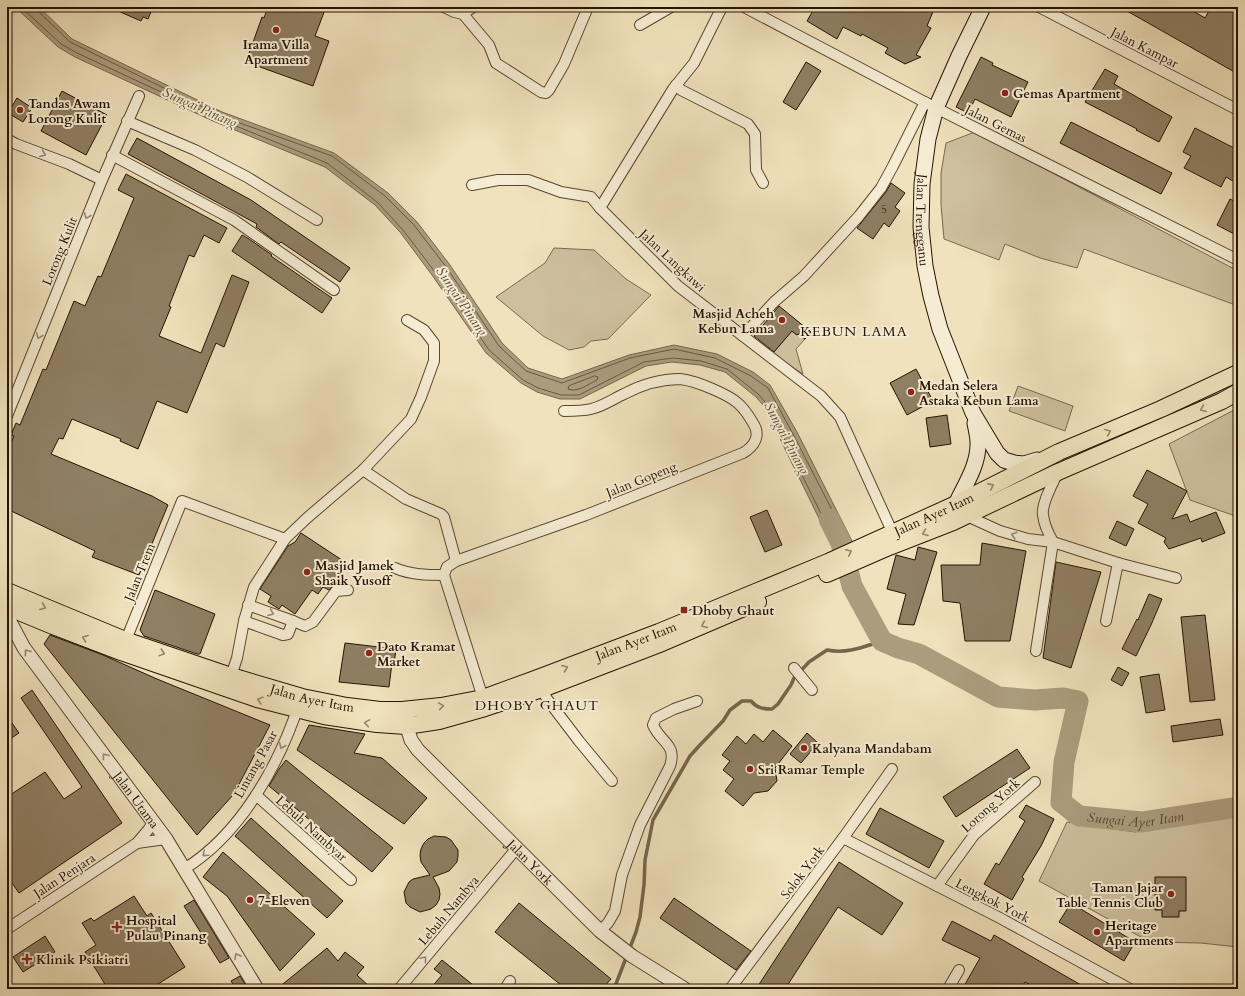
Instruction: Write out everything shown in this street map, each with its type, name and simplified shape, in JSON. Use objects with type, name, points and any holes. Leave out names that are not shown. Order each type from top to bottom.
[{"type":"main road","name":"Jalan Trengganu","points":[[956,504],[974,468],[978,452],[978,441],[972,413],[940,329],[931,296],[925,266],[921,227],[922,184],[928,140],[930,105],[959,56],[983,7]]},
{"type":"main road","name":"Jalan Ayer Itam","points":[[895,538],[956,504],[1058,452],[1161,409],[1238,373]]},
{"type":"main road","name":"Jalan Ayer Itam","points":[[7,592],[123,646],[257,700],[347,706],[404,718],[439,721],[485,708],[542,689],[662,643],[871,548],[895,538],[966,516],[1058,472],[1222,401],[1238,392]]},
{"type":"main road","name":"Jalan Trengganu","points":[[972,413],[997,453],[1004,460],[1024,464],[1058,452]]},
{"type":"main road","name":"Jalan Ayer Itam","points":[[404,718],[441,706],[483,698],[829,567]]},
{"type":"main road","name":"Jalan Ayer Itam","points":[[7,606],[53,626],[231,676],[300,704]]},
{"type":"street","points":[[444,7],[454,12],[463,14],[489,45],[496,63],[541,92],[546,93],[564,64],[588,7]]},
{"type":"street","points":[[463,14],[473,7]]},
{"type":"street","points":[[640,25],[671,7]]},
{"type":"street","points":[[600,208],[676,85],[694,63],[722,7]]},
{"type":"street","name":"Jalan Gemas","points":[[744,7],[930,105],[1238,260]]},
{"type":"street","name":"Jalan Kampar","points":[[1039,7],[1237,108]]},
{"type":"street","points":[[676,85],[681,90],[748,124],[755,134],[756,170],[763,183]]},
{"type":"street","name":"Lorong Kulit","points":[[7,416],[112,155],[139,96]]},
{"type":"street","points":[[743,336],[774,302],[804,276],[859,216],[881,188],[930,105]]},
{"type":"street","points":[[127,121],[202,153],[247,177],[317,220]]},
{"type":"street","points":[[7,139],[16,144],[69,164],[102,180]]},
{"type":"street","points":[[112,155],[234,220],[334,290]]},
{"type":"street","name":"Jalan Langkawi","points":[[472,185],[498,180],[528,180],[561,192],[591,197],[600,208],[678,286],[821,396],[840,417],[895,538]]},
{"type":"street","points":[[231,676],[237,658],[248,605],[254,587],[285,539],[363,470],[412,419],[434,360],[434,343],[424,330],[407,320]]},
{"type":"street","name":"Jalan Gopeng","points":[[444,575],[447,567],[456,561],[586,515],[743,452],[755,443],[757,436],[756,428],[745,410],[737,402],[707,387],[681,379],[651,383],[624,394],[607,404],[590,410],[564,411]]},
{"type":"street","points":[[363,470],[406,499],[441,514],[444,517],[456,561]]},
{"type":"street","points":[[1036,651],[1053,542],[1046,527],[1042,513],[1045,501],[1058,472]]},
{"type":"street","name":"Jalan Trem","points":[[123,646],[182,501],[285,539]]},
{"type":"street","points":[[966,516],[1000,531],[1028,539],[1053,542],[1118,563],[1176,578]]},
{"type":"street","points":[[1106,621],[1118,563]]},
{"type":"street","points":[[395,568],[404,572],[421,575],[444,575],[483,698]]},
{"type":"street","points":[[248,605],[305,626],[313,622],[336,591],[348,590]]},
{"type":"street","name":"Jalan Utama","points":[[7,616],[24,648],[154,821],[257,989]]},
{"type":"street","points":[[244,621],[283,635],[288,634],[293,622]]},
{"type":"street","points":[[794,668],[812,690]]},
{"type":"street","points":[[542,689],[547,699],[579,742],[612,781]]},
{"type":"street","points":[[600,931],[608,923],[615,911],[622,875],[640,825],[670,766],[673,757],[670,748],[653,725],[656,718],[697,701]]},
{"type":"street","name":"Lintang Pasar","points":[[184,869],[198,860],[224,837],[256,795],[280,751],[300,704]]},
{"type":"street","name":"Jalan York","points":[[404,718],[411,740],[418,750],[600,931],[632,956],[685,989]]},
{"type":"street","name":"Solok York","points":[[730,989],[843,838],[892,769]]},
{"type":"street","name":"Lorong York","points":[[937,886],[974,835],[1035,782]]},
{"type":"street","name":"Lebuh Nambyar","points":[[256,795],[351,880]]},
{"type":"street","name":"Jalan Penjara","points":[[7,930],[137,843],[154,821]]},
{"type":"street","name":"Lengkok York","points":[[843,838],[1000,918],[1130,989]]},
{"type":"street","name":"Jalan Penjara","points":[[137,843],[166,839]]},
{"type":"street","name":"Lebuh Nambya","points":[[399,989],[517,848]]},
{"type":"street","points":[[948,989],[959,970]]},
{"type":"shaded area","points":[[975,132],[1238,271],[1238,306],[1084,249],[1077,268],[1040,258],[1005,244],[999,260],[944,239],[941,205],[941,173],[946,143]]},
{"type":"shaded area","points":[[554,248],[594,250],[626,279],[651,295],[608,339],[591,341],[584,347],[569,350],[543,336],[496,297],[545,263]]},
{"type":"shaded area","points":[[790,330],[805,339],[796,349],[803,374],[772,354],[789,334]]},
{"type":"shaded area","points":[[1018,386],[1073,406],[1065,431],[1009,411]]},
{"type":"shaded area","points":[[1238,408],[1238,517],[1190,500],[1169,444]]},
{"type":"shaded area","points":[[1238,816],[1238,947],[1201,943],[1150,942],[1039,881],[1067,822],[1135,832]]},
{"type":"water","name":"Sungai Pinang","points":[[15,7],[39,7],[72,39],[222,112],[334,153],[388,193],[417,222],[450,265],[502,343],[528,368],[562,379],[629,355],[674,345],[717,354],[753,372],[770,385],[797,432],[852,541],[834,549],[764,406],[756,397],[725,372],[700,365],[672,362],[646,366],[580,399],[560,399],[537,392],[521,383],[486,353],[400,232],[375,205],[325,167],[213,121],[75,57],[58,47]]},
{"type":"building","points":[[109,7],[153,7],[148,19],[143,17],[141,21]]},
{"type":"building","points":[[268,7],[326,7],[315,36],[329,41],[313,86],[246,62],[262,17],[264,18]]},
{"type":"building","points":[[815,7],[935,7],[927,26],[931,28],[916,55],[921,57],[905,64],[885,53],[888,48],[862,34],[861,36],[843,27],[837,39],[807,21]]},
{"type":"building","points":[[1120,7],[1186,7],[1205,18],[1211,7],[1238,7],[1238,74]]},
{"type":"building","points":[[981,57],[993,63],[992,65],[1028,82],[1011,117],[975,99],[968,113],[956,107]]},
{"type":"building","points":[[806,62],[821,71],[796,110],[783,102]]},
{"type":"building","points":[[1105,69],[1118,76],[1114,84],[1172,117],[1159,142],[1085,102]]},
{"type":"building","points":[[62,91],[107,115],[86,155],[41,131]]},
{"type":"building","name":"Tandas Awam Lorong Kulit","points":[[17,98],[32,108],[23,122],[8,113]]},
{"type":"building","points":[[1071,122],[1172,173],[1161,194],[1060,143]]},
{"type":"building","points":[[1195,128],[1238,150],[1238,184],[1226,177],[1221,187],[1184,168],[1191,156],[1183,152]]},
{"type":"building","points":[[137,138],[251,200],[350,268],[340,282],[281,242],[279,244],[256,227],[257,224],[128,154]]},
{"type":"building","points":[[126,174],[227,228],[219,243],[204,235],[194,257],[189,255],[159,336],[201,353],[232,275],[249,282],[224,347],[216,343],[187,413],[157,401],[138,449],[120,441],[121,439],[72,419],[63,439],[59,438],[51,454],[152,496],[168,505],[139,575],[92,557],[95,551],[7,509],[7,453],[14,436],[11,435],[16,423],[20,425],[43,369],[46,370],[74,301],[85,306],[98,276],[101,277],[134,198],[118,190]]},
{"type":"building","points":[[891,183],[905,193],[895,207],[900,211],[889,227],[884,223],[873,239],[857,228],[886,192]]},
{"type":"building","points":[[1230,199],[1238,203],[1238,236],[1217,225]]},
{"type":"building","points":[[242,235],[332,298],[322,313],[232,251]]},
{"type":"building","name":"Masjid Acheh Kebun Lama","points":[[779,306],[811,332],[805,339],[792,331],[774,352],[754,336]]},
{"type":"building","name":"Medan Selera Astaka Kebun Lama","points":[[916,369],[933,401],[907,415],[890,383]]},
{"type":"building","points":[[947,415],[951,444],[930,447],[926,418]]},
{"type":"building","points":[[1147,470],[1187,491],[1172,519],[1187,514],[1190,522],[1216,512],[1225,533],[1202,542],[1201,538],[1169,549],[1164,542],[1166,538],[1138,523],[1148,504],[1133,496]]},
{"type":"building","points":[[767,510],[782,545],[765,552],[750,517]]},
{"type":"building","points":[[1117,521],[1134,529],[1126,546],[1109,538]]},
{"type":"building","name":"Masjid Jamek Shaik Yusoff","points":[[301,533],[348,564],[329,590],[323,587],[318,594],[312,590],[295,614],[282,605],[279,609],[268,602],[271,596],[260,589],[288,546],[295,542]]},
{"type":"building","points":[[982,543],[1026,551],[1010,641],[965,641],[960,603],[943,601],[941,565],[980,565]]},
{"type":"building","points":[[918,547],[937,552],[914,625],[898,624],[906,594],[887,589],[896,555],[915,560]]},
{"type":"building","points":[[1056,562],[1101,572],[1071,668],[1043,658]]},
{"type":"building","points":[[155,590],[215,614],[200,654],[144,636],[140,630]]},
{"type":"building","points":[[1149,594],[1162,599],[1136,656],[1122,649],[1137,619],[1138,620]]},
{"type":"building","points":[[1205,615],[1215,700],[1190,702],[1181,617]]},
{"type":"building","points":[[50,635],[103,655],[157,679],[270,725],[234,794],[197,835],[44,644]]},
{"type":"building","points":[[345,643],[396,649],[394,664],[392,663],[389,687],[339,682]]},
{"type":"building","points":[[1118,667],[1129,673],[1122,686],[1111,680]]},
{"type":"building","points":[[1159,674],[1165,710],[1146,713],[1140,677]]},
{"type":"building","points":[[32,690],[122,823],[19,893],[7,876],[7,797],[45,772],[64,799],[82,787],[21,698]]},
{"type":"building","points":[[7,716],[19,733],[7,741]]},
{"type":"building","points":[[1220,719],[1223,735],[1173,742],[1171,726]]},
{"type":"building","points":[[309,725],[365,734],[354,753],[382,758],[427,798],[404,824],[297,750]]},
{"type":"building","name":"Sri Ramar Temple","points":[[773,730],[792,746],[775,768],[777,781],[768,791],[754,793],[743,806],[725,791],[734,779],[723,770],[730,761],[722,755],[737,736],[746,744],[754,734],[763,742]]},
{"type":"building","name":"Kalyana Mandabam","points":[[807,733],[818,743],[801,763],[790,754]]},
{"type":"building","points":[[1017,749],[1030,768],[956,817],[943,797]]},
{"type":"building","points":[[286,760],[393,848],[372,872],[269,786]]},
{"type":"building","points":[[1026,805],[1054,819],[1041,846],[1022,877],[1024,879],[1012,900],[984,884],[996,863],[999,865],[1025,821],[1019,817]]},
{"type":"building","points":[[880,808],[944,841],[929,868],[866,834]]},
{"type":"building","points":[[251,818],[343,901],[327,918],[235,836]]},
{"type":"building","points":[[434,836],[446,837],[451,840],[458,850],[457,862],[449,871],[433,877],[439,888],[439,900],[431,909],[420,912],[410,907],[406,903],[404,892],[409,882],[413,879],[430,875],[421,862],[420,855],[424,843]]},
{"type":"building","points":[[223,852],[315,934],[280,971],[227,896],[203,877]]},
{"type":"building","points":[[839,862],[903,903],[882,935],[838,907],[785,989],[756,989]]},
{"type":"building","name":"Taman Jajar Table Tennis Club","points":[[1155,877],[1186,877],[1186,911],[1179,911],[1179,917],[1162,917],[1162,910],[1155,910]]},
{"type":"building","points":[[134,896],[147,916],[151,913],[185,967],[150,989],[108,989],[85,952],[96,945],[82,923],[91,918],[94,921]]},
{"type":"building","points":[[674,898],[751,951],[736,970],[660,918]]},
{"type":"building","points":[[194,900],[229,958],[220,963],[184,906]]},
{"type":"building","points":[[519,903],[611,979],[602,989],[566,989],[495,932]]},
{"type":"building","name":"Heritage Apartments","points":[[1071,903],[1135,942],[1124,961],[1059,922]]},
{"type":"building","points":[[952,921],[991,941],[994,935],[1088,989],[1038,989],[1025,982],[1021,989],[969,989],[964,986],[980,958],[942,940]]},
{"type":"building","points":[[45,936],[55,952],[23,972],[13,957]]},
{"type":"building","points":[[327,948],[338,961],[345,952],[364,967],[357,975],[372,989],[288,989],[283,984]]},
{"type":"building","points":[[442,960],[478,989],[430,989],[442,975],[434,969]]},
{"type":"building","points":[[240,976],[248,989],[236,989],[231,981]]},
{"type":"waterway","name":"Sungai Ayer Itam","points":[[829,519],[841,543],[852,586],[882,641],[898,648],[919,654],[998,697],[1035,700],[1063,698],[1078,701],[1064,762],[1061,802],[1079,816],[1142,822],[1238,807]]},
{"type":"waterway","points":[[614,989],[636,932],[640,917],[645,860],[653,820],[690,756],[723,721],[730,710],[742,701],[751,701],[760,708],[772,709],[778,704],[794,678],[809,662],[827,650],[841,651],[862,648],[882,641]]},
{"type":"place","name":"Irama Villa Apartment","points":[[276,30]]},
{"type":"place","name":"Gemas Apartment","points":[[1005,93]]},
{"type":"place","name":"Tandas Awam Lorong Kulit","points":[[20,110]]},
{"type":"place","name":"Masjid Acheh Kebun Lama","points":[[782,320]]},
{"type":"place","name":"Medan Selera Astaka Kebun Lama","points":[[911,392]]},
{"type":"place","name":"Masjid Jamek Shaik Yusoff","points":[[307,572]]},
{"type":"place","name":"Dhoby Ghaut","points":[[684,610]]},
{"type":"place","name":"Dato Kramat Market","points":[[369,653]]},
{"type":"place","name":"Kalyana Mandabam","points":[[804,748]]},
{"type":"place","name":"Sri Ramar Temple","points":[[750,769]]},
{"type":"place","name":"Taman Jajar Table Tennis Club","points":[[1171,894]]},
{"type":"place","name":"7-Eleven","points":[[250,900]]},
{"type":"place","name":"Hospital Pulau Pinang","points":[[117,927]]},
{"type":"place","name":"Heritage Apartments","points":[[1097,932]]},
{"type":"place","name":"Klinik Psikiatri","points":[[27,959]]},
{"type":"district","name":"KEBUN LAMA","points":[[854,331]]},
{"type":"district","name":"DHOBY GHAUT","points":[[537,705]]}]
